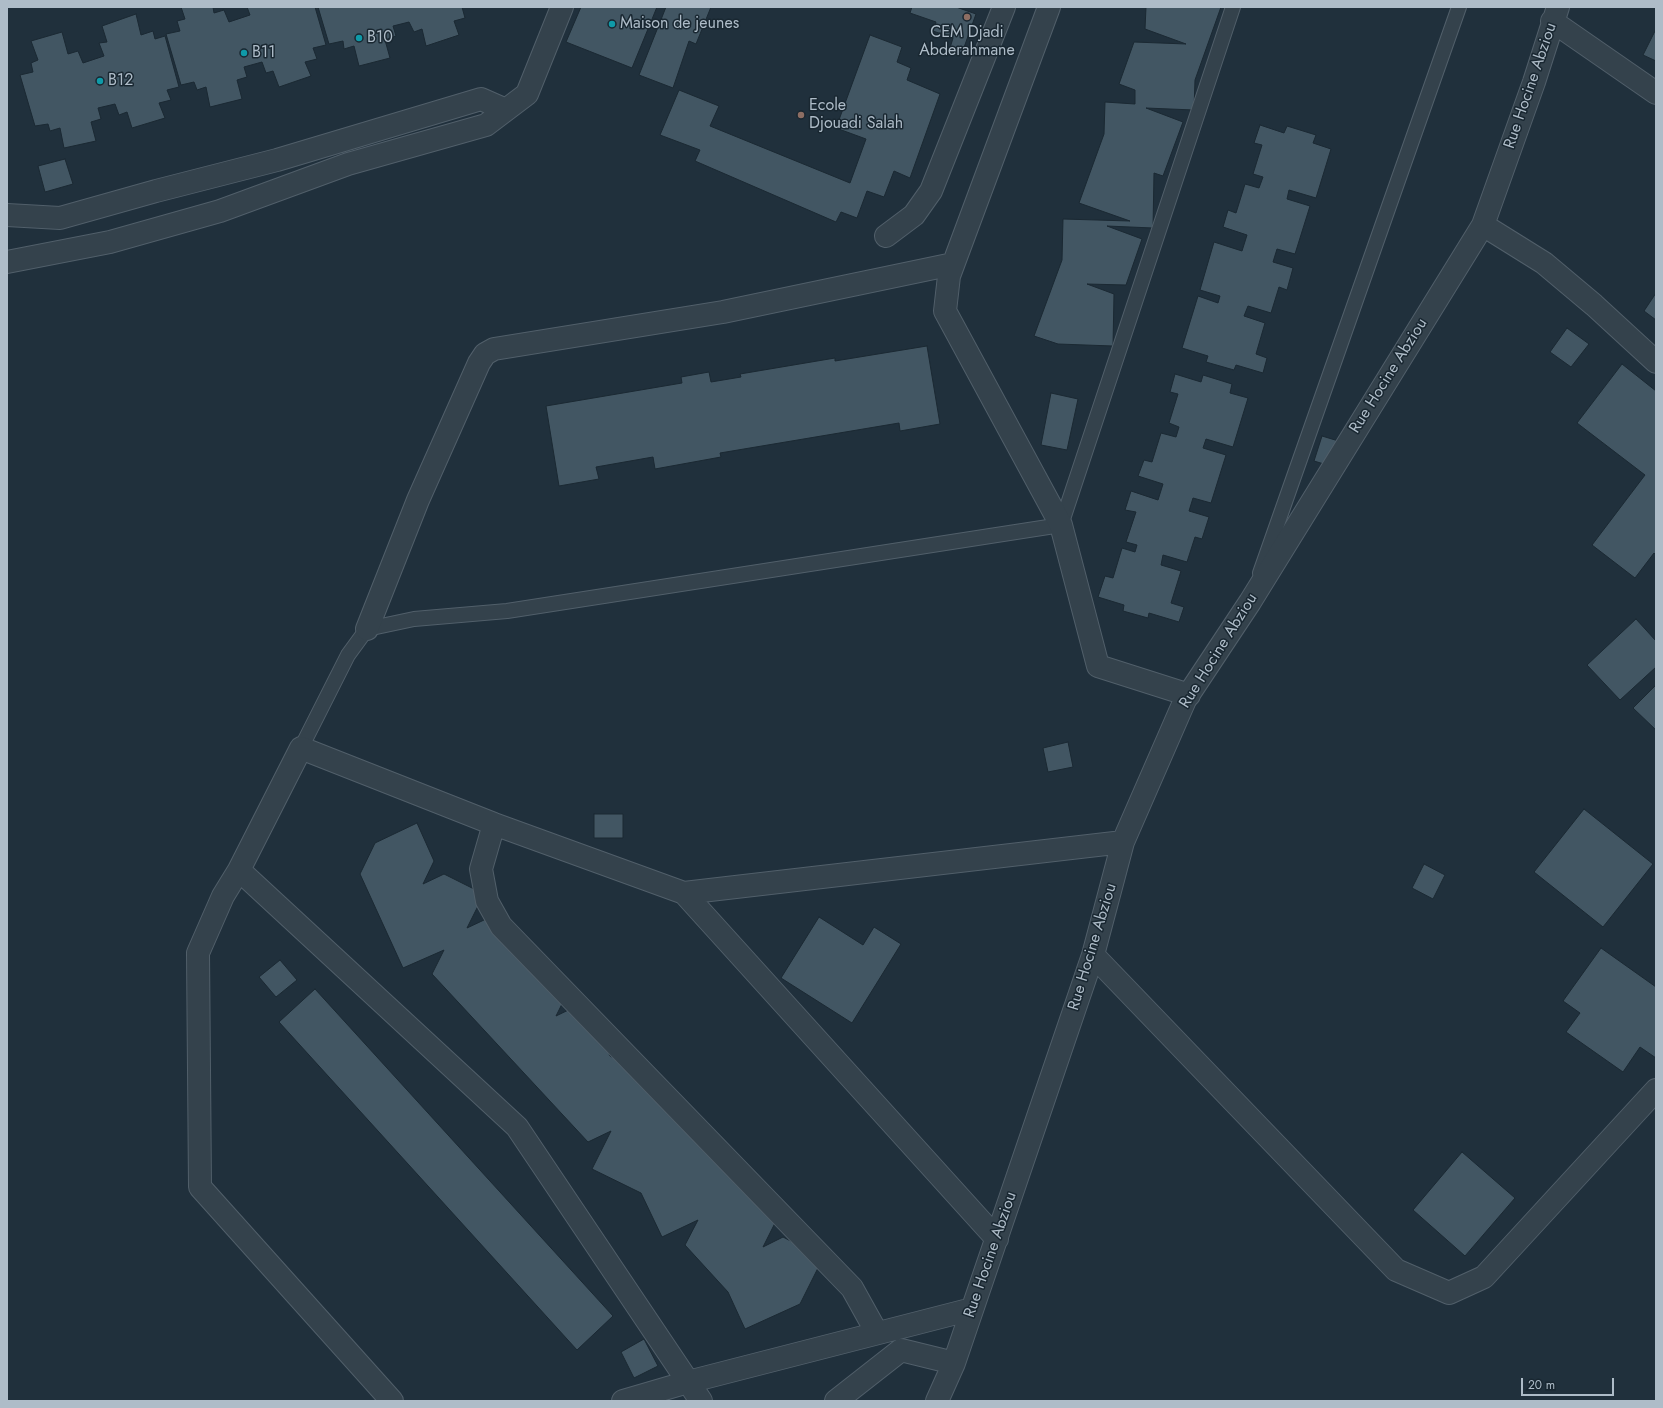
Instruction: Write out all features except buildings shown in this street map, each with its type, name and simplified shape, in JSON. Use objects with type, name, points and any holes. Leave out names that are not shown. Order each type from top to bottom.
[{"type":"street","points":[[7,262],[110,242],[220,211],[348,164],[486,125],[527,94],[562,7]]},
{"type":"street","points":[[886,236],[914,215],[931,191],[1004,7]]},
{"type":"street","points":[[1049,7],[953,264],[949,276],[945,311],[1061,525],[1098,666],[1189,695]]},
{"type":"street","points":[[1555,14],[1656,93]]},
{"type":"street","name":"Rue Hocine Abziou","points":[[936,1401],[954,1363],[1093,955],[1123,842],[1185,700],[1250,602],[1482,225],[1534,82],[1555,14]]},
{"type":"street","points":[[7,215],[60,218],[156,191],[277,160],[480,99],[506,110]]},
{"type":"street","points":[[1482,225],[1544,264],[1594,305],[1656,362]]},
{"type":"street","points":[[367,629],[418,500],[479,363],[485,354],[494,349],[723,312],[953,264]]},
{"type":"street","points":[[392,1401],[200,1187],[198,953],[224,896],[301,748],[494,824],[684,893],[1123,842]]},
{"type":"street","points":[[494,824],[481,869],[487,901],[501,926],[852,1288],[877,1334]]},
{"type":"street","points":[[238,870],[517,1127],[701,1401]]},
{"type":"street","points":[[684,893],[997,1239]]},
{"type":"street","points":[[1093,955],[1396,1270],[1450,1293],[1484,1277],[1656,1090]]},
{"type":"street","points":[[624,1401],[688,1382],[972,1309]]},
{"type":"street","points":[[836,1401],[901,1350],[954,1363]]},
{"type":"lane","points":[[301,748],[348,655],[367,629],[414,619],[507,611],[1061,525],[1233,7]]},
{"type":"lane","points":[[1250,602],[1459,7]]},
{"type":"place","name":"CEM Djadi Abderahmane","points":[[967,17]]},
{"type":"place","name":"Maison de jeunes","points":[[612,24]]},
{"type":"place","name":"B10","points":[[359,38]]},
{"type":"place","name":"B11","points":[[244,53]]},
{"type":"place","name":"B12","points":[[100,81]]},
{"type":"place","name":"Ecole Djouadi Salah","points":[[801,115]]}]
